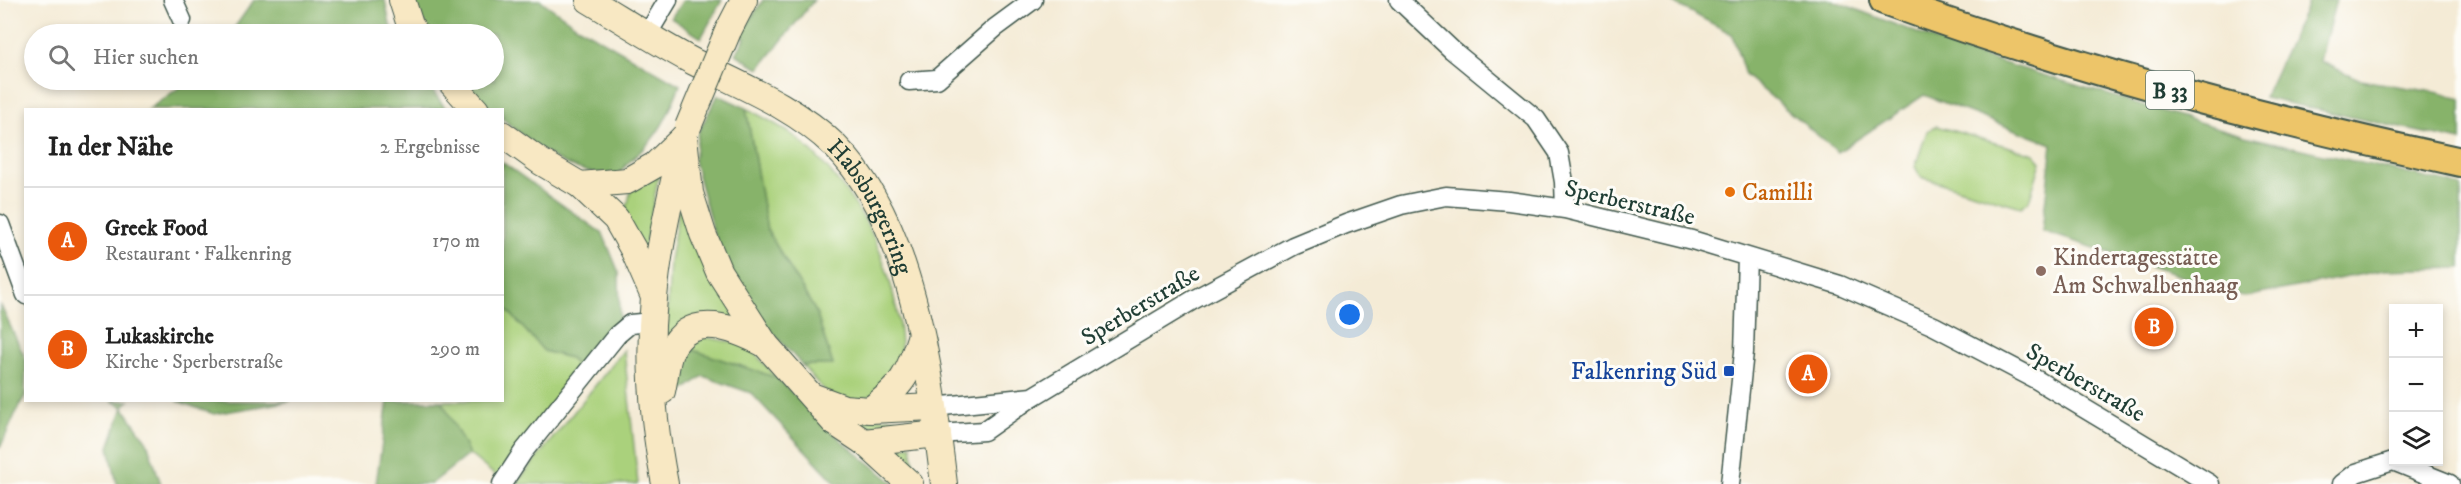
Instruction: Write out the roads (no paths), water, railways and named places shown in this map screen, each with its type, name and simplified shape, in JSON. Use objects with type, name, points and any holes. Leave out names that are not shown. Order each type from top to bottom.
[{"type":"main road","points":[[402,0],[410,24]]},
{"type":"main road","name":"Habsburgerring","points":[[589,0],[692,61],[747,87],[801,119],[834,145],[861,178],[886,223],[903,264],[921,335],[944,484]]},
{"type":"main road","points":[[665,484],[652,369],[652,322],[662,240],[686,131],[728,31],[744,0]]},
{"type":"main road","name":"B 33","points":[[1884,0],[2017,45],[2200,99],[2304,126],[2461,162]]},
{"type":"main road","points":[[458,90],[474,108]]},
{"type":"main road","points":[[580,185],[627,182],[655,165],[686,131]]},
{"type":"main road","points":[[686,131],[690,193],[703,234],[719,272],[765,344],[834,422],[864,442],[910,484]]},
{"type":"main road","points":[[504,135],[541,162],[580,185],[616,219],[633,249],[654,297]]},
{"type":"main road","points":[[656,418],[671,350],[683,336],[692,330],[710,324],[739,331],[765,344]]},
{"type":"main road","points":[[870,410],[891,394],[910,369],[921,335]]},
{"type":"main road","points":[[813,397],[844,408],[870,410],[933,407]]},
{"type":"main road","points":[[864,442],[938,434]]},
{"type":"street","points":[[173,0],[182,20]]},
{"type":"street","points":[[647,35],[668,0]]},
{"type":"street","points":[[909,81],[937,80],[995,27],[1033,0]]},
{"type":"street","points":[[1399,0],[1452,50],[1536,118],[1559,153],[1564,182],[1565,209]]},
{"type":"street","name":"Sperberstraße","points":[[938,434],[984,431],[1032,397],[1251,268],[1293,246],[1401,205],[1446,196],[1509,201],[1565,209],[1692,240],[1840,285],[1934,326],[2037,380],[2210,484]]},
{"type":"street","points":[[0,224],[24,290]]},
{"type":"street","points":[[1730,484],[1744,352],[1747,257]]},
{"type":"street","points":[[502,482],[523,452],[617,335],[630,324],[652,322]]},
{"type":"street","name":"Sperberstraße","points":[[933,407],[1032,397]]},
{"type":"street","points":[[2342,484],[2356,473],[2393,461],[2450,484]]},
{"type":"place","name":"Camilli","points":[[1730,192]]},
{"type":"place","name":"Kindertagesstätte Am Schwalbenhaag","points":[[2041,271]]},
{"type":"place","name":"Lukaskirche","points":[[2154,327]]},
{"type":"place","name":"Falkenring Süd","points":[[1729,371]]},
{"type":"place","name":"Greek Food","points":[[1808,374]]}]
